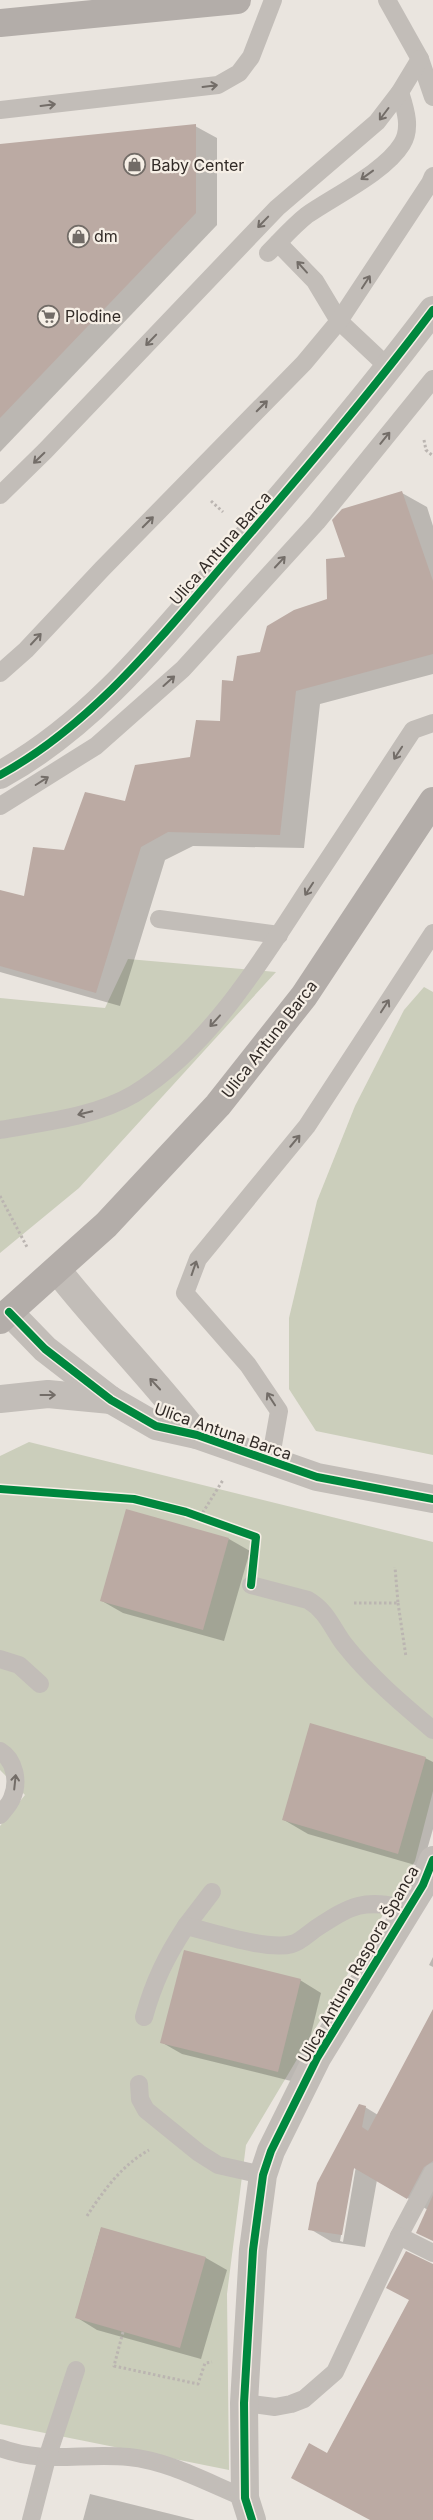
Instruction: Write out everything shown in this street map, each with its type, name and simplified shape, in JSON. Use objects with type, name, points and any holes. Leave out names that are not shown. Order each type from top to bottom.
[{"type":"main road","points":[[0,23],[237,0]]},
{"type":"main road","name":"Ulica Antuna Barca","points":[[58,1270],[106,1225],[218,1105],[304,996],[433,801]]},
{"type":"main road","points":[[4,1316],[58,1270]]},
{"type":"street","name":"Ulica Antuna Barca","points":[[0,776],[54,740],[134,668],[389,368],[433,310]]},
{"type":"street","name":"Ulica Antuna Barca","points":[[58,1270],[91,1314],[171,1400],[197,1435]]},
{"type":"street","name":"Ulica Antuna Barca","points":[[4,1316],[111,1400],[156,1426],[197,1435],[317,1477],[433,1499]]},
{"type":"street","name":"Ulica Antuna Barca","points":[[0,1399],[48,1394],[111,1400]]},
{"type":"street","name":"Ulica Antuna Raspora Španca","points":[[248,2513],[244,2403],[253,2250],[263,2175],[271,2151],[317,2058],[408,1909],[428,1887],[433,1860]]},
{"type":"lane","points":[[0,110],[218,85],[240,73],[252,57],[273,0]]},
{"type":"lane","points":[[387,0],[420,59],[433,97]]},
{"type":"lane","points":[[0,495],[59,437],[277,208],[378,122],[400,92],[420,59]]},
{"type":"lane","points":[[389,368],[340,321],[315,281],[273,248],[306,216],[374,170],[392,156],[403,143],[407,114],[400,92]]},
{"type":"lane","points":[[0,673],[26,650],[102,569],[304,363],[340,321],[433,176]]},
{"type":"lane","points":[[0,806],[96,746],[183,669],[317,522],[433,379]]},
{"type":"lane","points":[[0,1130],[101,1108],[140,1090],[161,1075],[216,1021],[279,935],[413,730],[433,723]]},
{"type":"lane","points":[[159,919],[279,935]]},
{"type":"lane","points":[[270,1462],[279,1411],[248,1364],[186,1293],[198,1259],[307,1126],[433,933]]},
{"type":"lane","points":[[251,1585],[308,1600],[317,1605],[327,1616],[344,1644],[392,1695],[433,1730]]},
{"type":"lane","points":[[0,1659],[19,1665],[40,1684]]},
{"type":"lane","points":[[0,1751],[7,1755],[16,1776],[12,1798],[0,1815]]},
{"type":"lane","points":[[144,2016],[158,1972],[186,1926],[212,1892]]},
{"type":"lane","points":[[186,1926],[251,1942],[276,1945],[293,1944],[346,1908],[370,1904],[388,1904],[408,1909]]},
{"type":"lane","points":[[139,2084],[140,2099],[146,2110],[199,2153],[218,2165],[263,2175]]},
{"type":"lane","points":[[244,2403],[275,2407],[291,2404],[304,2399],[335,2372],[399,2236],[433,2172]]},
{"type":"lane","points":[[399,2236],[433,2253]]},
{"type":"lane","points":[[31,2520],[47,2458],[76,2370]]},
{"type":"lane","points":[[0,2448],[11,2452],[47,2458],[130,2457],[165,2465],[248,2513]]},
{"type":"path","points":[[0,1196],[27,1246]]},
{"type":"path","points":[[200,1517],[224,1478]]},
{"type":"path","points":[[0,1489],[134,1499],[200,1517],[256,1537],[251,1585]]},
{"type":"path","points":[[396,1567],[398,1603],[406,1657]]},
{"type":"path","points":[[346,1603],[398,1603]]},
{"type":"path","points":[[87,2216],[98,2198],[120,2172],[142,2154]]},
{"type":"path","points":[[123,2332],[114,2366],[198,2384],[205,2363],[218,2362]]},
{"type":"green space","points":[[128,959],[276,972],[79,1188],[0,1253],[0,998],[105,1008]]},
{"type":"green space","points":[[424,987],[433,992],[433,1455],[316,1431],[289,1389],[289,1318],[317,1201],[355,1106],[404,1010]]},
{"type":"green space","points":[[29,1442],[433,1542],[433,1791],[415,1861],[246,2145],[227,2294],[229,2470],[0,2424],[0,1826],[25,1795],[0,1770],[0,1456]]},
{"type":"building","name":"Plodine","points":[[196,124],[196,213],[0,418],[0,144]]},
{"type":"building","points":[[402,491],[433,581],[433,654],[296,691],[280,835],[168,832],[141,847],[96,993],[0,966],[0,890],[24,896],[33,847],[64,850],[85,792],[125,801],[135,765],[190,757],[196,720],[220,721],[222,680],[233,681],[237,656],[260,652],[267,626],[294,610],[327,599],[326,559],[345,557],[332,520],[342,509]]},
{"type":"building","points":[[126,1509],[229,1538],[203,1630],[100,1601]]},
{"type":"building","points":[[310,1723],[426,1757],[398,1854],[282,1820]]},
{"type":"building","points":[[184,1950],[301,1979],[278,2072],[160,2043]]},
{"type":"building","points":[[433,2009],[433,2161],[424,2167],[407,2199],[354,2168],[342,2235],[308,2230],[317,2183],[359,2104],[366,2106],[362,2127],[368,2131]]},
{"type":"building","points":[[433,2195],[433,2241],[416,2233]]},
{"type":"building","points":[[101,2227],[206,2257],[180,2348],[75,2318]]},
{"type":"building","points":[[406,2251],[433,2264],[433,2520],[370,2520],[291,2478],[309,2443],[327,2453],[409,2300],[386,2288]]},
{"type":"cycle path","points":[[0,775],[34,754],[65,731],[124,677],[178,618],[333,436],[433,310]]},
{"type":"cycle path","points":[[9,1312],[45,1349],[111,1400],[156,1426],[197,1435],[317,1477],[433,1499]]},
{"type":"cycle path","points":[[0,1489],[134,1499],[186,1512],[256,1537],[251,1585]]},
{"type":"cycle path","points":[[252,2520],[245,2498],[244,2403],[253,2250],[263,2175],[271,2151],[317,2058],[423,1885],[433,1860]]},
{"type":"place","name":"Baby Center","points":[[135,165]]},
{"type":"place","name":"dm","points":[[78,236]]},
{"type":"place","name":"Plodine","points":[[49,316]]}]
